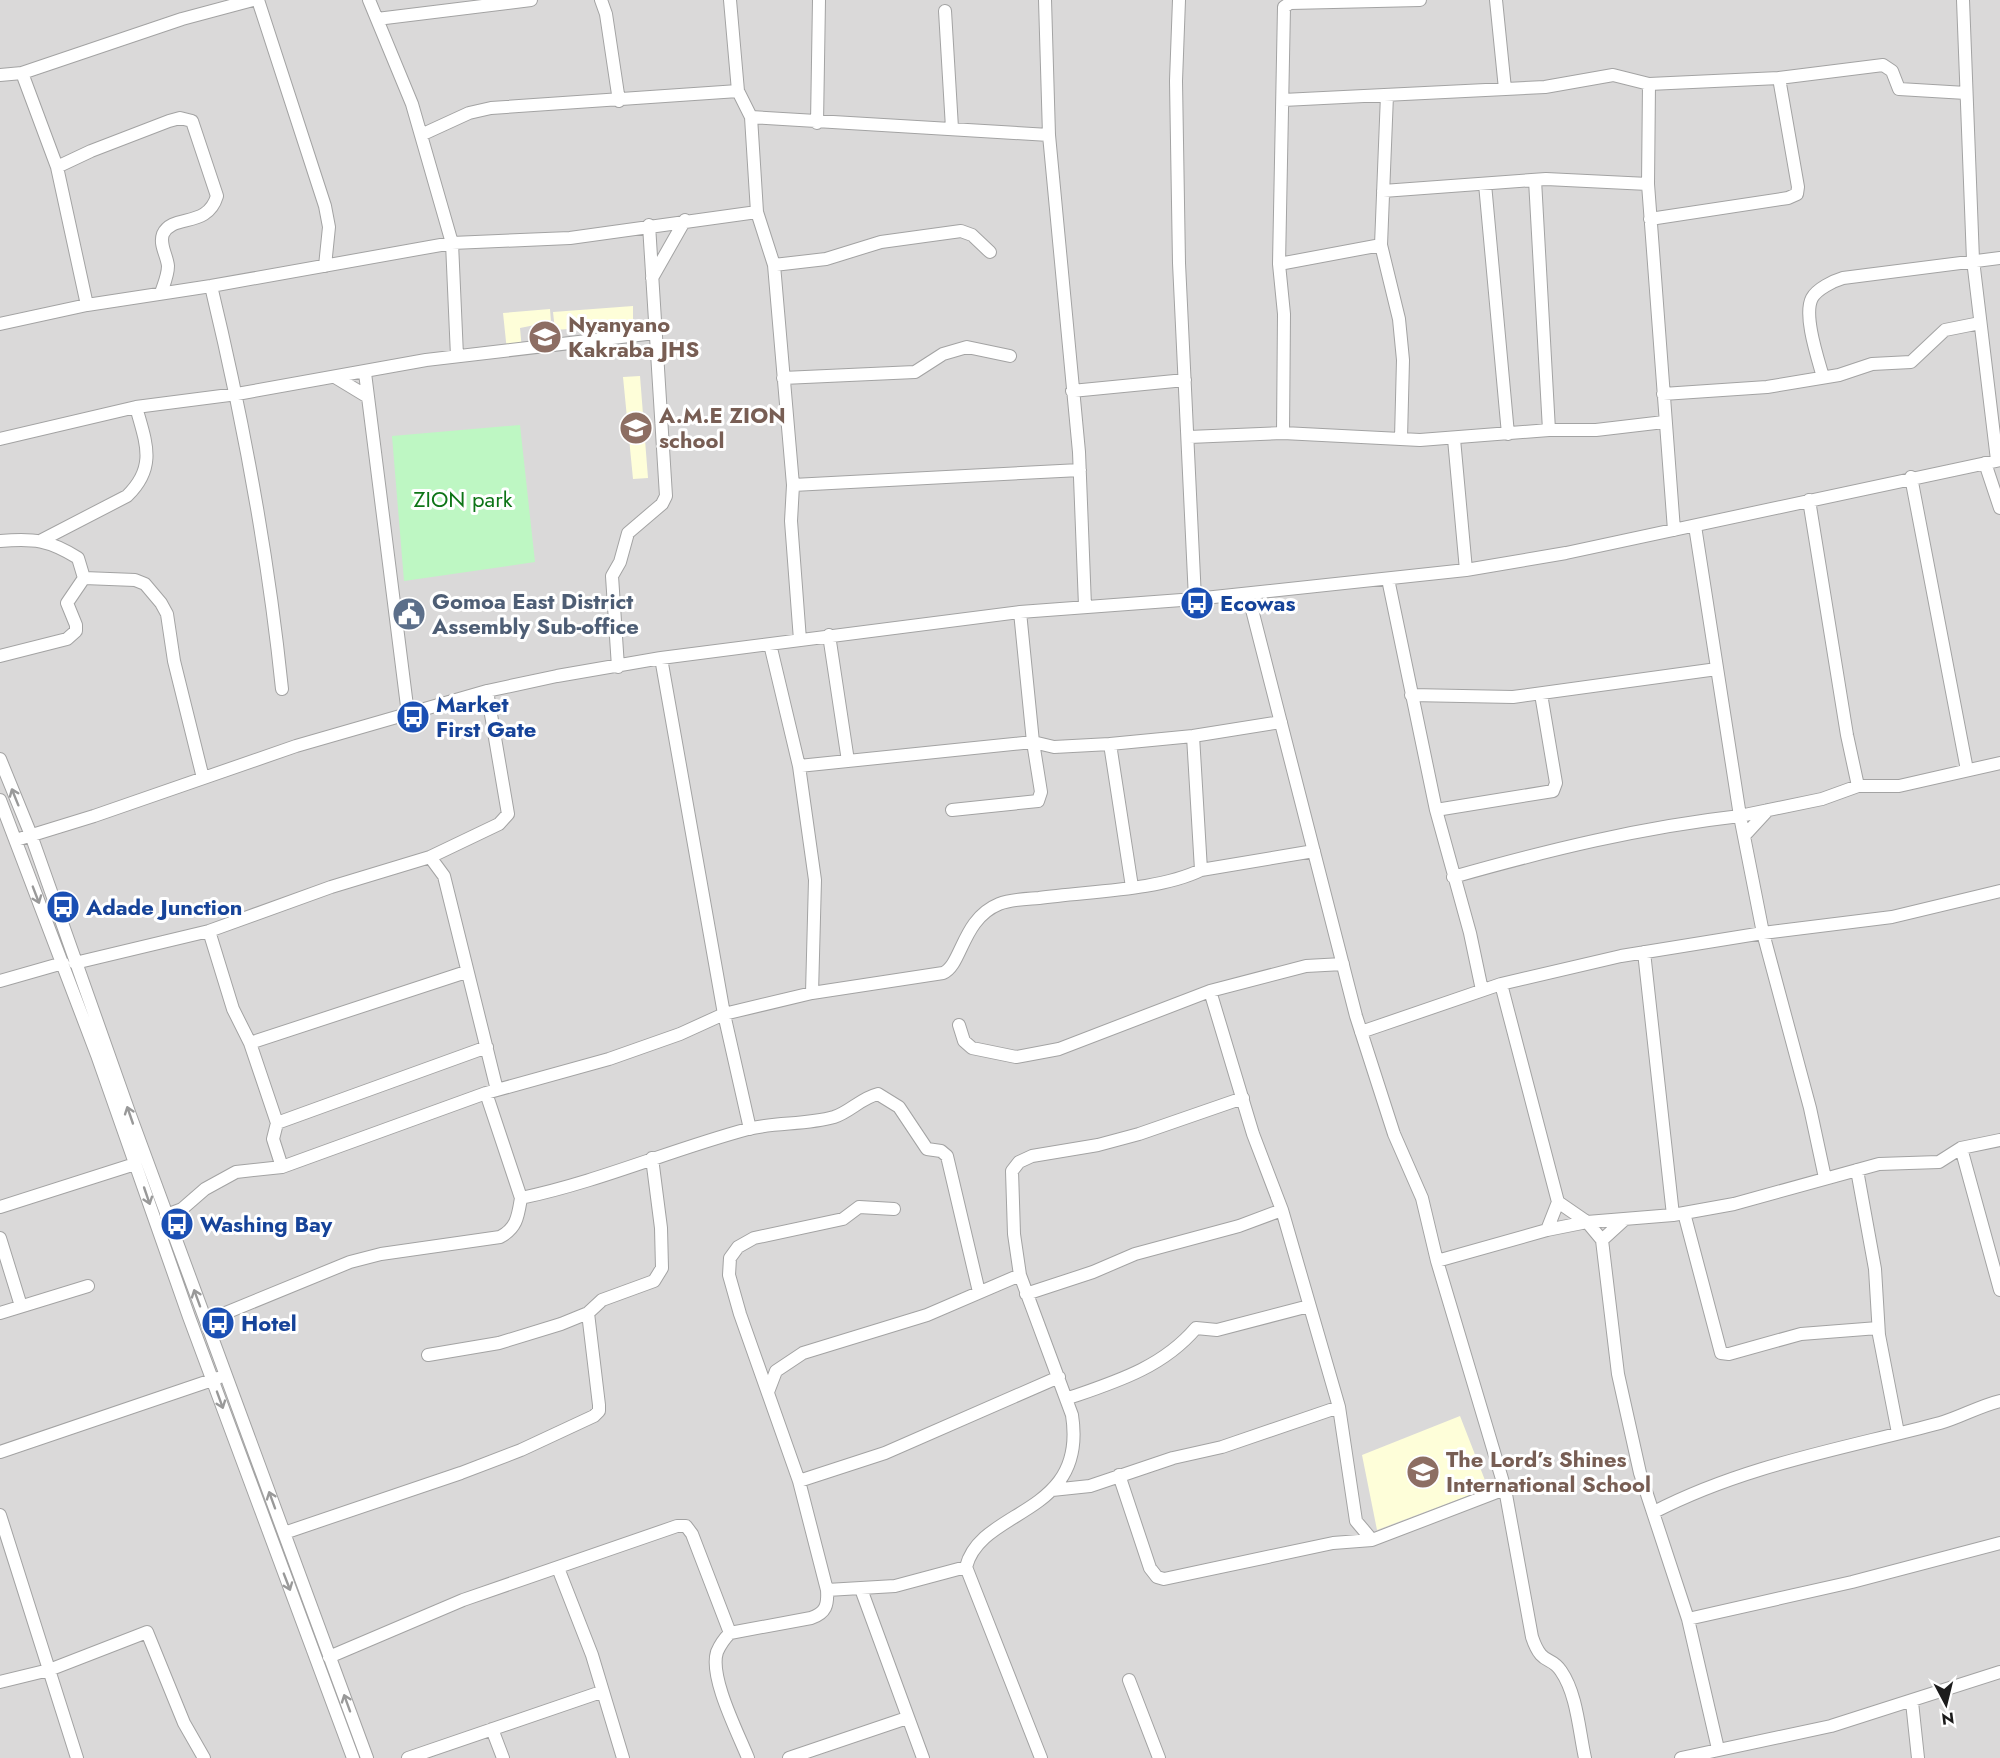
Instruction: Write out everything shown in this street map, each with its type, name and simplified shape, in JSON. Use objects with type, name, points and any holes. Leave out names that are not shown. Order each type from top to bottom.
[{"type":"street","points":[[0,75],[22,73],[182,19],[253,0]]},
{"type":"street","points":[[258,0],[325,206],[328,227],[325,266]]},
{"type":"street","points":[[369,0],[412,104],[452,243],[457,356]]},
{"type":"street","points":[[377,19],[531,0]]},
{"type":"street","points":[[601,0],[606,14],[619,101]]},
{"type":"street","points":[[730,0],[738,91],[751,117],[757,212],[774,265],[793,485],[791,520],[800,640]]},
{"type":"street","points":[[817,123],[819,0]]},
{"type":"street","points":[[1045,0],[1049,135],[1080,470],[1085,606]]},
{"type":"street","points":[[1179,0],[1176,81],[1179,263],[1195,599]]},
{"type":"street","points":[[1283,433],[1284,314],[1279,264],[1284,7],[1290,3],[1420,0]]},
{"type":"street","points":[[1496,0],[1504,89]]},
{"type":"street","points":[[1963,0],[1973,261],[2000,508]]},
{"type":"street","points":[[945,11],[952,128]]},
{"type":"street","points":[[1283,100],[1545,87],[1613,75],[1649,84],[1779,78],[1883,65],[1892,70],[1899,89],[1966,93]]},
{"type":"street","points":[[22,73],[57,167],[87,305]]},
{"type":"street","points":[[1650,219],[1788,198],[1797,194],[1798,187],[1779,78]]},
{"type":"street","points":[[1649,84],[1648,184],[1664,422],[1671,474],[1674,530]]},
{"type":"street","points":[[421,135],[469,113],[491,108],[619,101],[738,91]]},
{"type":"street","points":[[1387,95],[1380,245],[1399,319],[1403,360],[1401,438]]},
{"type":"street","points":[[751,117],[817,123],[952,128],[1049,135]]},
{"type":"street","points":[[57,167],[91,151],[169,121],[180,118],[192,121],[217,196],[207,214],[174,225],[165,231],[162,243],[168,270],[161,293]]},
{"type":"street","points":[[1383,191],[1535,180],[1648,184]]},
{"type":"street","points":[[1535,180],[1549,430]]},
{"type":"street","points":[[1485,184],[1508,434]]},
{"type":"street","points":[[0,324],[87,305],[211,286],[452,243],[570,238],[649,225],[757,212]]},
{"type":"street","points":[[652,278],[685,220]]},
{"type":"street","points":[[618,667],[612,576],[620,562],[628,533],[662,504],[666,496],[649,225]]},
{"type":"street","points":[[774,265],[826,259],[880,242],[961,231],[972,235],[990,252]]},
{"type":"street","points":[[1279,264],[1380,245]]},
{"type":"street","points":[[1823,377],[1811,329],[1810,306],[1814,295],[1843,278],[2000,258]]},
{"type":"street","points":[[211,286],[237,394],[262,535],[282,689]]},
{"type":"street","points":[[1663,394],[1767,387],[1839,375],[1872,364],[1914,361],[1945,330],[1980,323]]},
{"type":"street","points":[[0,440],[135,407],[237,394],[457,356],[655,333]]},
{"type":"street","points":[[783,378],[915,372],[943,354],[967,347],[1010,356]]},
{"type":"street","points":[[365,373],[408,714]]},
{"type":"street","points":[[334,377],[368,397]]},
{"type":"street","points":[[1072,391],[1185,380]]},
{"type":"street","points":[[0,541],[42,540],[127,496],[138,486],[145,475],[147,460],[135,407]]},
{"type":"street","points":[[1189,436],[1283,433],[1454,439],[1549,430],[1596,430],[1664,422]]},
{"type":"street","points":[[1454,439],[1466,570]]},
{"type":"street","points":[[16,840],[94,816],[296,746],[488,691],[576,672],[829,635],[1020,612],[1195,599],[1466,570],[1566,553],[1911,477],[1994,461]]},
{"type":"street","points":[[793,485],[1080,470]]},
{"type":"street","points":[[1911,477],[1967,771]]},
{"type":"street","points":[[1809,500],[1847,735],[1858,786]]},
{"type":"street","points":[[1695,526],[1740,816],[1763,933],[1810,1108],[1825,1178]]},
{"type":"street","points":[[42,540],[78,558],[84,578]]},
{"type":"street","points":[[84,578],[135,580],[145,585],[161,603],[167,614],[174,662],[203,778]]},
{"type":"street","points":[[0,656],[67,639],[73,634],[76,625],[67,603],[84,578]]},
{"type":"street","points":[[1388,579],[1436,810],[1470,933],[1482,990]]},
{"type":"street","points":[[1248,594],[1361,1032],[1394,1134],[1420,1191],[1437,1261],[1505,1489],[1532,1637],[1539,1656],[1562,1672],[1573,1702],[1585,1758]]},
{"type":"street","points":[[952,810],[1038,801],[1041,792],[1033,742],[1020,612]]},
{"type":"street","points":[[829,635],[848,761]]},
{"type":"street","points":[[770,644],[799,766],[815,880],[812,993]]},
{"type":"street","points":[[661,658],[724,1014],[750,1129]]},
{"type":"street","points":[[1411,695],[1494,698],[1541,694],[1717,669]]},
{"type":"street","points":[[0,981],[209,931],[331,887],[430,857],[506,819],[501,760],[488,691]]},
{"type":"street","points":[[1436,810],[1553,791],[1556,783],[1541,694]]},
{"type":"street","points":[[799,766],[1033,742],[1054,747],[1110,744],[1193,736],[1281,722]]},
{"type":"street","points":[[1193,736],[1201,870]]},
{"type":"street","points":[[1110,744],[1132,887]]},
{"type":"street","points":[[0,759],[30,835],[135,1164],[212,1380],[353,1758]]},
{"type":"street","points":[[1454,877],[1564,847],[1671,825],[1740,816],[1822,799],[1858,786],[1899,786],[2000,763]]},
{"type":"street","points":[[0,800],[69,963],[166,1215],[367,1758]]},
{"type":"street","points":[[1744,836],[1768,810]]},
{"type":"street","points":[[166,1215],[182,1209],[205,1189],[236,1172],[282,1167],[492,1092],[609,1059],[680,1034],[724,1014],[812,993],[949,970],[970,926],[998,904],[1132,887],[1190,875],[1201,870],[1314,851]]},
{"type":"street","points":[[206,1321],[350,1262],[381,1254],[468,1244],[500,1237],[511,1231],[516,1224],[521,1198],[492,1092],[487,1047],[466,972],[444,876],[430,857]]},
{"type":"street","points":[[1361,1032],[1501,984],[1644,952],[1763,933],[1892,917],[2000,891]]},
{"type":"street","points":[[209,931],[233,1009],[250,1043],[277,1123],[273,1139],[282,1167]]},
{"type":"street","points":[[1644,952],[1679,1214],[1721,1353],[1729,1354],[1810,1333],[1878,1328]]},
{"type":"street","points":[[959,1025],[964,1041],[972,1048],[1016,1058],[1059,1048],[1210,991],[1306,966],[1343,964]]},
{"type":"street","points":[[250,1043],[466,972]]},
{"type":"street","points":[[1501,984],[1558,1202],[1547,1230]]},
{"type":"street","points":[[1210,991],[1253,1134],[1282,1210],[1339,1407],[1356,1521],[1372,1540]]},
{"type":"street","points":[[277,1123],[487,1047]]},
{"type":"street","points":[[521,1198],[602,1178],[634,1168],[652,1158],[750,1129],[834,1116],[869,1096],[878,1094],[886,1097],[912,1124],[927,1149],[941,1150],[947,1155],[979,1292]]},
{"type":"street","points":[[1041,1758],[966,1567],[975,1547],[983,1539],[1039,1503],[1052,1490],[1073,1453],[1075,1434],[1066,1399],[1020,1275],[1010,1180],[1012,1171],[1020,1162],[1032,1156],[1098,1145],[1139,1134],[1243,1098]]},
{"type":"street","points":[[1437,1261],[1547,1230],[1587,1222],[1679,1214],[1734,1204],[1825,1178],[1895,1162],[1940,1162],[1961,1148],[2000,1140]]},
{"type":"street","points":[[1961,1148],[2000,1290]]},
{"type":"street","points":[[428,1355],[526,1335],[588,1313],[602,1300],[654,1281],[662,1268],[661,1228],[652,1158]]},
{"type":"street","points":[[0,1207],[135,1164]]},
{"type":"street","points":[[1857,1170],[1875,1269],[1878,1328],[1898,1433]]},
{"type":"street","points":[[1558,1202],[1587,1222],[1602,1240],[1618,1374],[1640,1473],[1688,1619],[1718,1749]]},
{"type":"street","points":[[748,1758],[720,1683],[716,1661],[717,1651],[730,1633],[819,1615],[828,1604],[827,1590],[799,1481],[740,1314],[729,1275],[730,1258],[738,1247],[754,1238],[848,1218],[859,1207],[894,1209]]},
{"type":"street","points":[[1026,1294],[1093,1272],[1135,1254],[1239,1226],[1282,1210]]},
{"type":"street","points":[[1602,1240],[1625,1219]]},
{"type":"street","points":[[0,1238],[21,1306]]},
{"type":"street","points":[[768,1392],[776,1371],[818,1346],[927,1315],[1020,1275]]},
{"type":"street","points":[[0,1313],[88,1286]]},
{"type":"street","points":[[1066,1399],[1153,1365],[1176,1350],[1196,1328],[1217,1330],[1309,1306]]},
{"type":"street","points":[[284,1533],[461,1473],[521,1450],[594,1416],[599,1412],[599,1405],[588,1313]]},
{"type":"street","points":[[760,1367],[776,1371]]},
{"type":"street","points":[[0,1452],[226,1376]]},
{"type":"street","points":[[799,1481],[885,1453],[1059,1377]]},
{"type":"street","points":[[1654,1512],[1699,1489],[1774,1464],[1942,1422],[2000,1401]]},
{"type":"street","points":[[1052,1490],[1074,1489],[1222,1447],[1339,1407]]},
{"type":"street","points":[[1119,1475],[1150,1568],[1157,1577],[1173,1577],[1333,1543],[1372,1540],[1505,1489]]},
{"type":"street","points":[[0,1515],[77,1758]]},
{"type":"street","points":[[329,1657],[464,1600],[669,1528],[686,1526],[696,1542],[730,1633]]},
{"type":"street","points":[[1688,1619],[1852,1582],[2000,1543]]},
{"type":"street","points":[[827,1590],[894,1586],[966,1567]]},
{"type":"street","points":[[558,1568],[592,1655],[601,1692],[623,1758]]},
{"type":"street","points":[[861,1589],[923,1758]]},
{"type":"street","points":[[0,1682],[49,1670],[147,1632],[184,1723],[204,1758]]},
{"type":"street","points":[[1681,1758],[1831,1726],[2000,1672]]},
{"type":"street","points":[[1129,1680],[1159,1758]]},
{"type":"street","points":[[408,1758],[601,1692]]},
{"type":"street","points":[[1912,1702],[1918,1758]]},
{"type":"street","points":[[789,1758],[907,1718]]},
{"type":"street","points":[[492,1729],[503,1758]]},
{"type":"shaded area","points":[[0,0],[2000,0],[2000,1758],[0,1758]]},
{"type":"shaded area","points":[[633,306],[633,324],[555,330],[553,312]]},
{"type":"shaded area","name":"Nyanyano Kakraba JHS","points":[[550,309],[553,346],[538,347],[535,325],[520,328],[522,350],[507,351],[503,313]]},
{"type":"shaded area","name":"A.M.E ZION school","points":[[640,376],[648,478],[633,479],[623,377]]},
{"type":"shaded area","name":"The Lord’s Shines International School","points":[[1460,1416],[1488,1488],[1377,1530],[1362,1455]]},
{"type":"green space","name":"ZION park","points":[[520,425],[535,562],[404,581],[392,436]]},
{"type":"place","name":"Nyanyano Kakraba JHS","points":[[545,337]]},
{"type":"place","name":"A.M.E ZION school","points":[[636,428]]},
{"type":"place","name":"Ecowas","points":[[1197,603]]},
{"type":"place","name":"Gomoa East District Assembly Sub-office","points":[[409,614]]},
{"type":"place","name":"Market First Gate","points":[[413,717]]},
{"type":"place","name":"Adade Junction","points":[[63,907]]},
{"type":"place","name":"Washing Bay","points":[[177,1224]]},
{"type":"place","name":"Hotel","points":[[218,1323]]},
{"type":"place","name":"The Lord’s Shines International School","points":[[1423,1472]]}]
